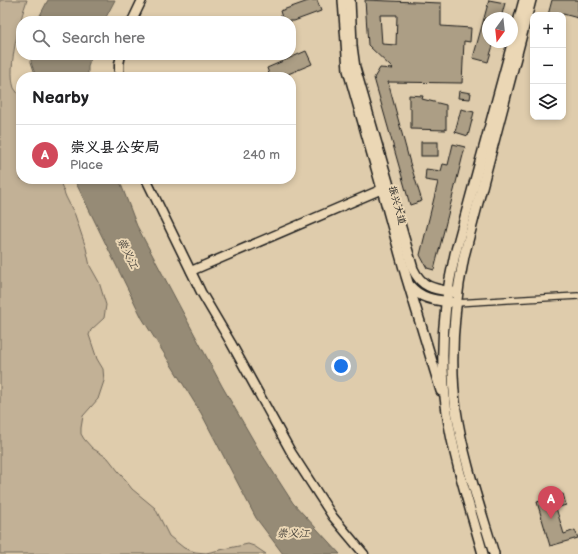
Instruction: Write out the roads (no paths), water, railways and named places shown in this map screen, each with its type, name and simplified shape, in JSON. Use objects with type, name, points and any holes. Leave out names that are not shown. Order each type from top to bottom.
[{"type":"main road","points":[[134,16],[142,0]]},
{"type":"main road","name":"振兴大道","points":[[343,0],[348,70],[413,269],[418,278],[427,286],[433,289],[448,291]]},
{"type":"main road","name":"振兴大道","points":[[350,0],[352,46],[355,68],[386,188],[406,276],[447,412]]},
{"type":"main road","points":[[483,554],[463,485],[447,412],[443,375],[444,315],[455,254],[524,0]]},
{"type":"main road","points":[[494,554],[472,481],[456,410],[453,374],[456,303],[464,256],[532,0]]},
{"type":"main road","points":[[119,72],[120,60]]},
{"type":"main road","points":[[148,184],[201,292],[291,452],[333,517],[364,554]]},
{"type":"main road","points":[[191,271],[386,188]]},
{"type":"main road","points":[[406,276],[410,286],[418,294],[426,298],[456,303]]},
{"type":"main road","points":[[448,291],[458,292]]},
{"type":"street","points":[[456,303],[578,296]]},
{"type":"water","points":[[48,0],[115,0],[107,16],[40,16]]},
{"type":"water","points":[[31,60],[90,60],[88,72],[34,72]]},
{"type":"water","name":"崇义江","points":[[76,184],[121,184],[137,226],[222,386],[259,450],[293,503],[340,554],[283,554],[256,518],[201,413],[142,318]]},
{"type":"place","name":"崇义县公安局","points":[[551,519]]}]
